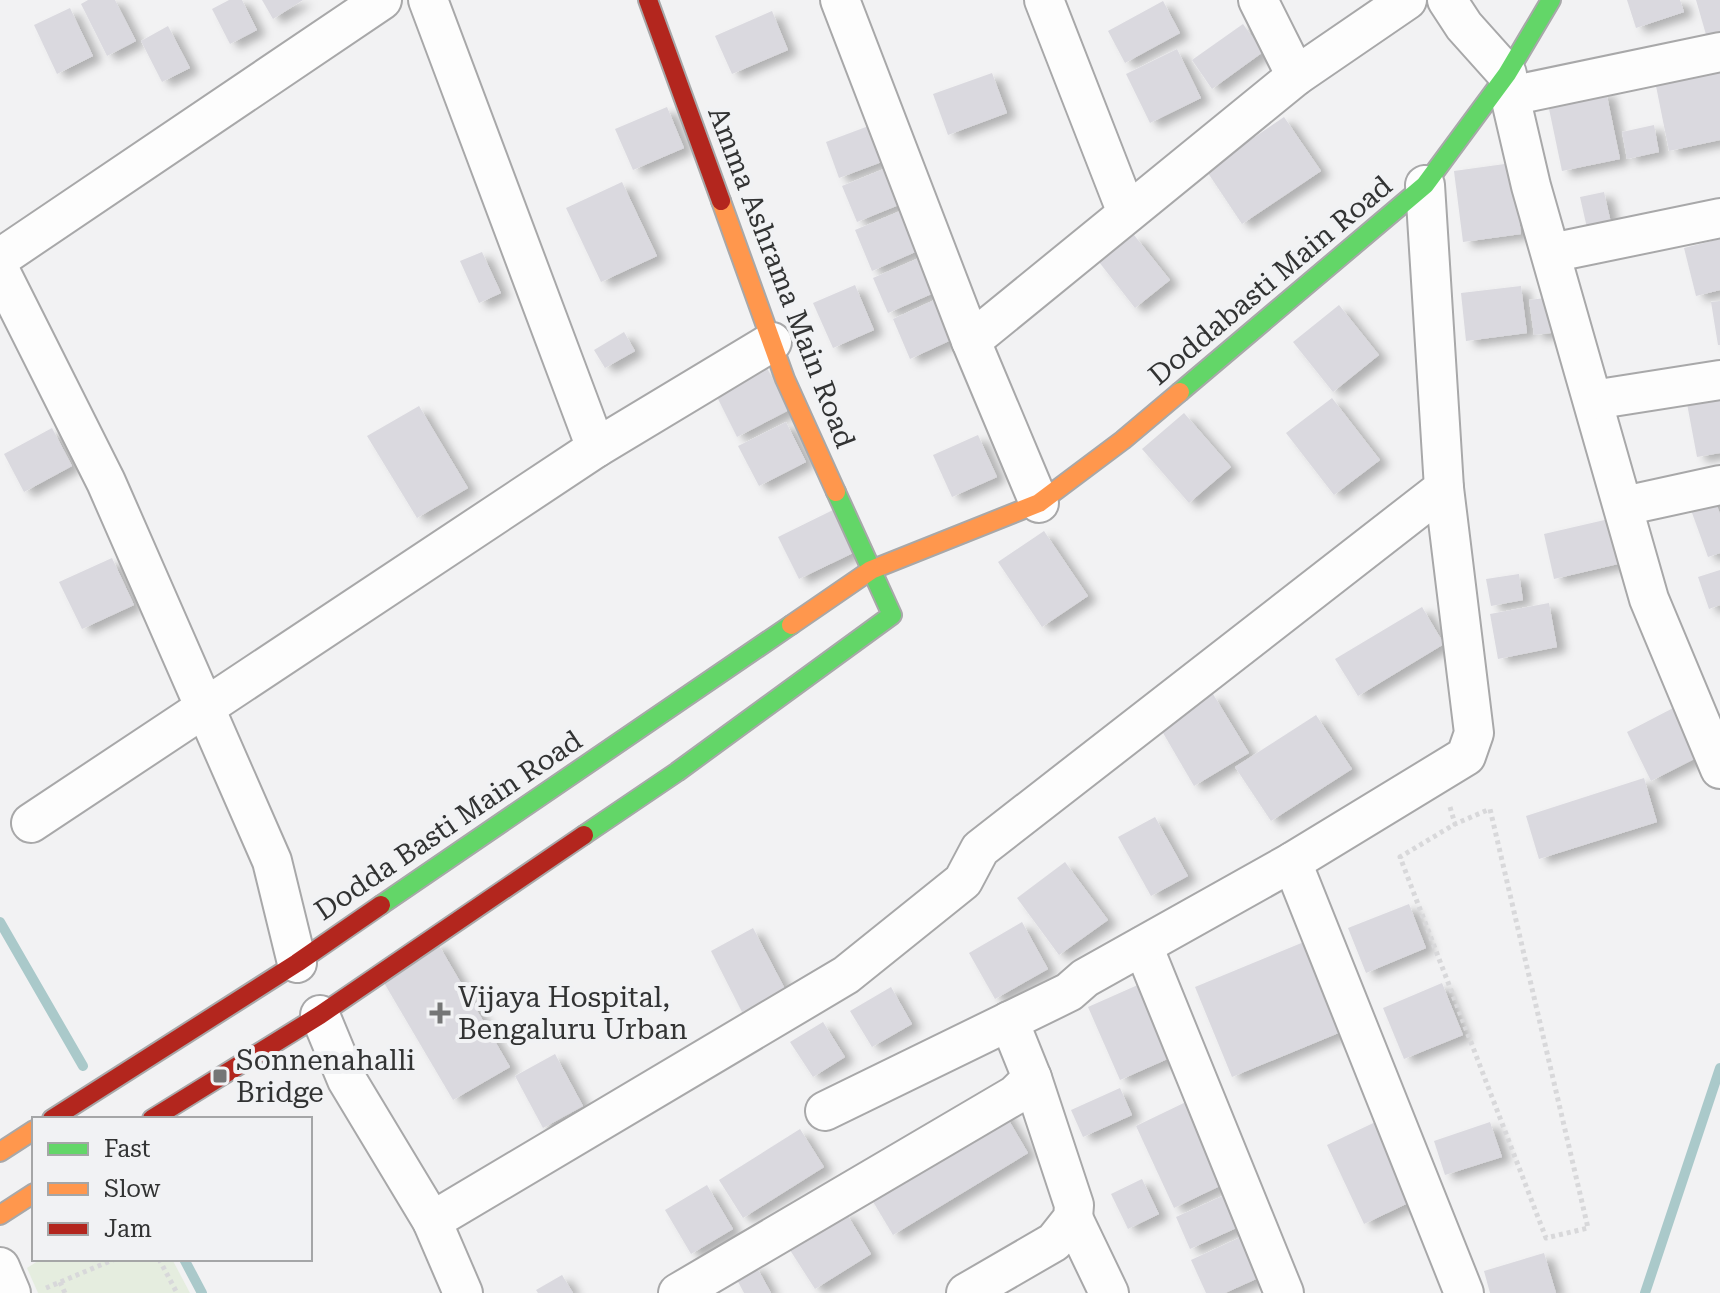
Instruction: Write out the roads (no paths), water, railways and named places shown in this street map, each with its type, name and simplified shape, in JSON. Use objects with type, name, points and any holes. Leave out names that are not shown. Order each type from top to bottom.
[{"type":"street","points":[[0,258],[382,0]]},
{"type":"street","points":[[428,0],[596,448]]},
{"type":"street","name":"Amma Ashrama Main Road","points":[[648,0],[785,379],[871,570]]},
{"type":"street","points":[[840,0],[971,341],[1039,503]]},
{"type":"street","points":[[1044,0],[1127,213]]},
{"type":"street","points":[[1258,0],[1296,76]]},
{"type":"street","points":[[971,341],[1296,76],[1407,0]]},
{"type":"street","points":[[1447,0],[1509,85],[1531,186],[1649,599],[1720,769]]},
{"type":"street","name":"Doddabasti Main Road","points":[[961,533],[1039,503],[1123,440],[1425,185],[1509,85],[1551,0]]},
{"type":"street","points":[[1509,85],[1720,52]]},
{"type":"street","points":[[825,1111],[1069,992],[1085,978],[1292,862],[1466,756],[1474,733],[1444,488],[1425,185]]},
{"type":"street","points":[[1551,253],[1720,218]]},
{"type":"street","points":[[0,271],[106,482],[207,708],[272,861],[297,963]]},
{"type":"street","points":[[31,823],[596,448],[772,342]]},
{"type":"street","points":[[1593,400],[1720,380]]},
{"type":"street","points":[[1624,506],[1720,485]]},
{"type":"street","points":[[432,1221],[846,975],[963,881],[980,849],[1444,488]]},
{"type":"street","points":[[932,568],[961,533]]},
{"type":"street","name":"Dodda Basti Main Road","points":[[55,1117],[297,963],[871,570],[961,533]]},
{"type":"street","points":[[160,1114],[320,1015],[677,772],[897,609],[871,570]]},
{"type":"street","points":[[1292,862],[1464,1293]]},
{"type":"street","points":[[1143,946],[1284,1293]]},
{"type":"street","points":[[320,1015],[347,1080],[432,1221],[463,1293]]},
{"type":"street","points":[[1009,1021],[1032,1078],[1074,1205],[1073,1218],[1109,1293]]},
{"type":"street","points":[[678,1293],[1015,1095],[1032,1078]]},
{"type":"street","points":[[0,1152],[32,1131]]},
{"type":"street","points":[[0,1215],[32,1194]]},
{"type":"street","points":[[966,1293],[1054,1242],[1073,1218]]},
{"type":"street","points":[[0,1267],[11,1293]]},
{"type":"waterway","points":[[0,922],[83,1066]]},
{"type":"waterway","points":[[1645,1293],[1720,1068]]},
{"type":"waterway","points":[[185,1261],[202,1293]]},
{"type":"place","name":"Vijaya Hospital, Bengaluru Urban","points":[[440,1013]]},
{"type":"place","name":"Sonnenahalli Bridge","points":[[220,1076]]}]
